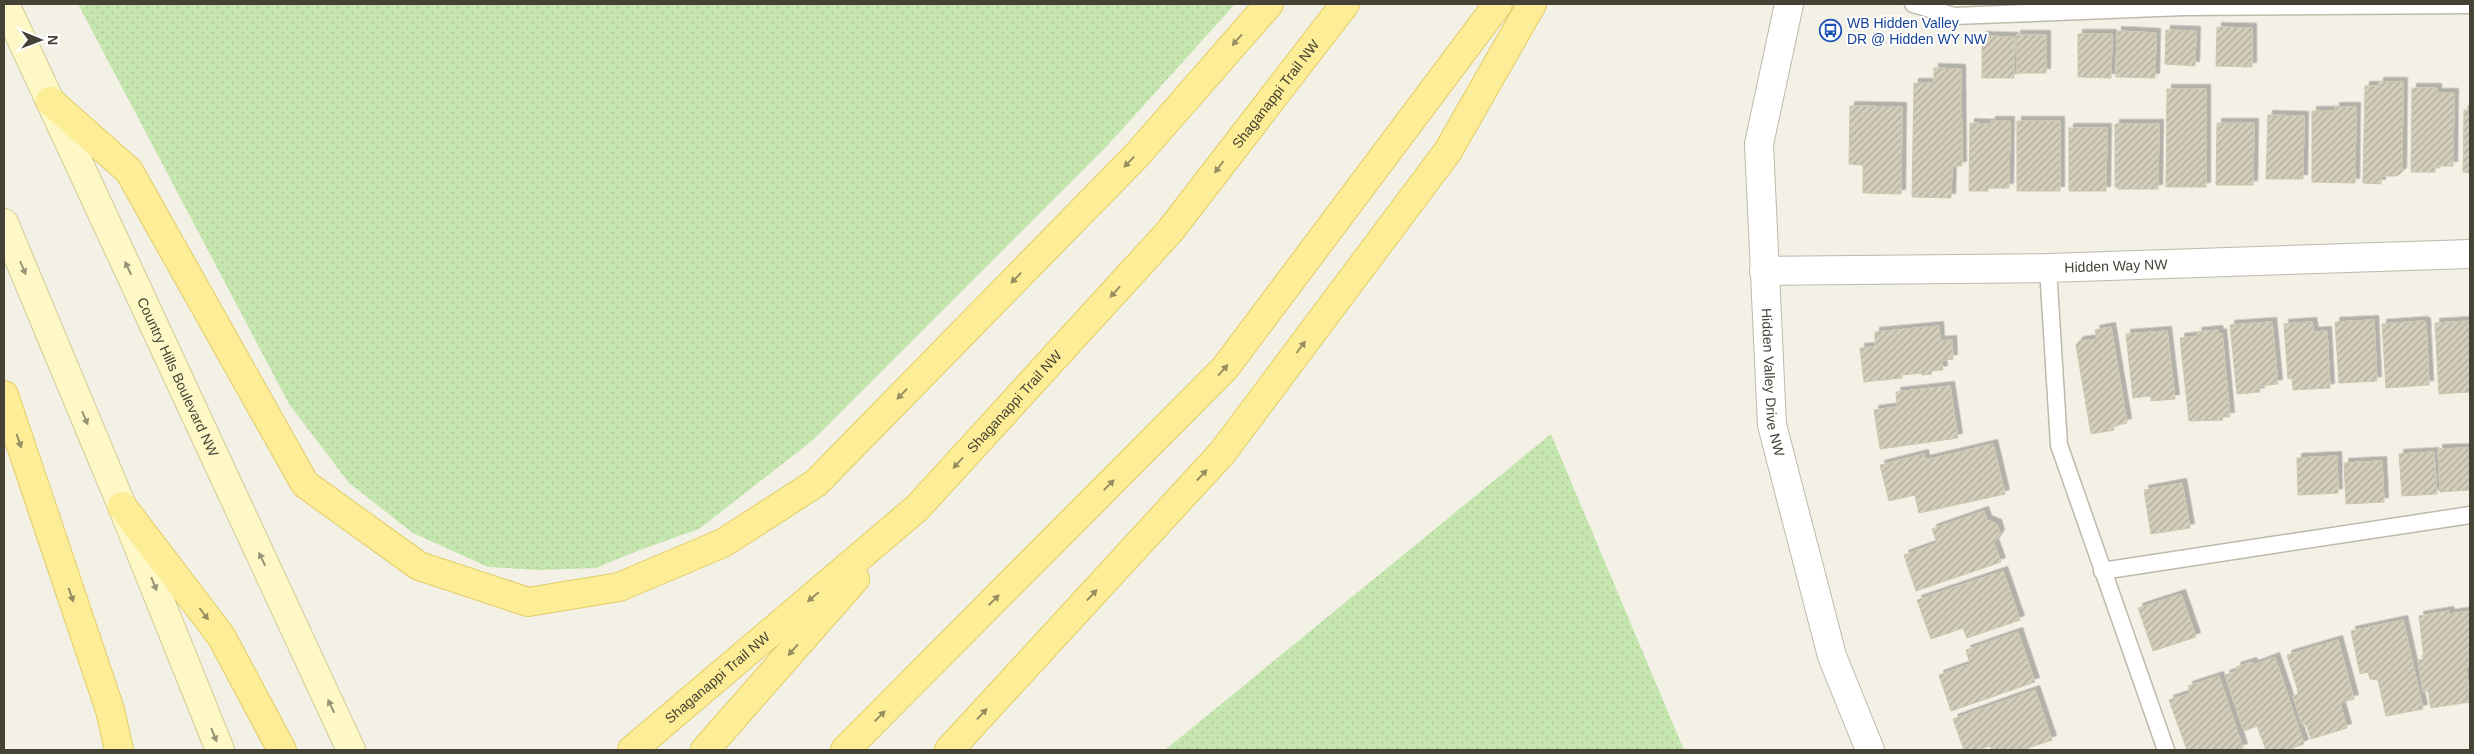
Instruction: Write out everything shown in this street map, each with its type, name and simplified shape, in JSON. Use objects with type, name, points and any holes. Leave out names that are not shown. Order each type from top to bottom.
[{"type":"main road","name":"Country Hills Boulevard NW","points":[[5,4],[351,750]]},
{"type":"main road","points":[[50,101],[129,171],[305,484],[419,566],[528,602],[619,587],[723,543],[816,482],[1137,155],[1269,4]]},
{"type":"main road","name":"Shaganappi Trail NW","points":[[632,750],[917,508],[1170,231],[1344,4]]},
{"type":"main road","points":[[845,750],[1225,368],[1498,4]]},
{"type":"main road","points":[[949,750],[1222,453],[1448,150],[1532,4]]},
{"type":"main road","points":[[4,223],[122,506],[220,750]]},
{"type":"main road","points":[[4,395],[110,710],[119,750]]},
{"type":"main road","points":[[122,506],[221,636],[282,750]]},
{"type":"main road","points":[[705,750],[917,508]]},
{"type":"street","name":"Hidden Valley Drive NW","points":[[1789,4],[1758,144],[1772,425],[1832,656],[1870,750]]},
{"type":"street","name":"Hidden Way NW","points":[[1764,271],[2048,268],[2470,254]]},
{"type":"lane","points":[[1913,4],[1954,16],[2184,6],[2470,5]]},
{"type":"lane","points":[[2048,268],[2060,446],[2166,750]]},
{"type":"lane","points":[[2102,571],[2470,515]]},
{"type":"green space","points":[[78,4],[1235,4],[1107,146],[813,440],[699,529],[596,568],[539,570],[488,567],[413,533],[349,483],[289,404]]},
{"type":"green space","points":[[1551,434],[1684,750],[1165,750]]},
{"type":"building","points":[[2217,27],[2252,28],[2252,67],[2216,66]]},
{"type":"building","points":[[2166,30],[2196,31],[2195,66],[2165,64]]},
{"type":"building","points":[[2117,31],[2156,33],[2155,78],[2116,77]]},
{"type":"building","points":[[2078,34],[2112,34],[2111,78],[2078,77]]},
{"type":"building","points":[[2016,35],[2046,35],[2046,73],[2017,73]]},
{"type":"building","points":[[1982,36],[2014,37],[2014,78],[1982,78]]},
{"type":"building","points":[[1934,68],[1961,69],[1962,166],[1952,166],[1951,198],[1912,197],[1914,83],[1934,83]]},
{"type":"building","points":[[2379,82],[2403,82],[2402,172],[2397,176],[2381,176],[2381,184],[2363,183],[2365,86],[2379,86]]},
{"type":"building","points":[[2412,88],[2437,88],[2437,93],[2454,93],[2453,166],[2435,166],[2435,172],[2411,172]]},
{"type":"building","points":[[2167,89],[2206,89],[2206,187],[2166,187]]},
{"type":"building","points":[[1850,106],[1902,107],[1901,194],[1863,193],[1863,165],[1849,164]]},
{"type":"building","points":[[2335,107],[2356,107],[2355,183],[2312,182],[2312,111],[2335,111]]},
{"type":"building","points":[[2464,110],[2470,110],[2470,173],[2463,172]]},
{"type":"building","points":[[2268,115],[2304,116],[2303,179],[2266,179]]},
{"type":"building","points":[[1991,121],[2010,121],[2009,188],[1988,188],[1988,191],[1969,191],[1970,123],[1991,124]]},
{"type":"building","points":[[2017,121],[2060,121],[2060,191],[2017,191]]},
{"type":"building","points":[[2217,123],[2254,123],[2253,185],[2216,185]]},
{"type":"building","points":[[2115,124],[2159,124],[2158,189],[2118,189],[2118,187],[2115,187]]},
{"type":"building","points":[[2069,128],[2107,128],[2106,191],[2069,191]]},
{"type":"building","points":[[2374,320],[2377,381],[2339,383],[2335,322]]},
{"type":"building","points":[[2423,321],[2426,323],[2429,385],[2386,388],[2382,324]]},
{"type":"building","points":[[2470,321],[2470,392],[2439,394],[2435,323]]},
{"type":"building","points":[[2272,322],[2278,384],[2259,386],[2260,392],[2237,394],[2230,325]]},
{"type":"building","points":[[2312,322],[2314,332],[2327,331],[2330,388],[2293,390],[2292,378],[2288,379],[2284,324]]},
{"type":"building","points":[[1939,326],[1940,341],[1952,340],[1953,359],[1942,360],[1943,370],[1931,371],[1932,374],[1902,375],[1902,378],[1864,382],[1860,348],[1875,347],[1875,332]]},
{"type":"building","points":[[2111,327],[2127,423],[2113,426],[2114,430],[2091,434],[2076,345],[2079,341],[2097,339],[2095,330]]},
{"type":"building","points":[[2218,330],[2219,334],[2222,333],[2230,417],[2222,417],[2223,420],[2189,421],[2180,338],[2198,336],[2197,332]]},
{"type":"building","points":[[2167,331],[2175,399],[2151,401],[2151,396],[2133,398],[2126,334]]},
{"type":"building","points":[[1950,386],[1958,438],[1880,449],[1874,410],[1897,407],[1896,392]]},
{"type":"building","points":[[1993,444],[2005,494],[1919,513],[1915,495],[1889,501],[1880,465],[1924,454],[1925,460]]},
{"type":"building","points":[[2470,448],[2470,490],[2440,492],[2438,449]]},
{"type":"building","points":[[2434,452],[2437,494],[2402,496],[2399,454]]},
{"type":"building","points":[[2337,456],[2338,493],[2298,495],[2297,458]]},
{"type":"building","points":[[2382,461],[2384,502],[2346,504],[2344,463]]},
{"type":"building","points":[[2182,483],[2190,528],[2151,534],[2144,490]]},
{"type":"building","points":[[1984,511],[1987,520],[1997,524],[2000,534],[1994,543],[2001,562],[1916,591],[1904,555],[1937,543],[1932,529]]},
{"type":"building","points":[[2003,571],[2020,620],[1967,638],[1963,628],[1931,639],[1917,600]]},
{"type":"building","points":[[2181,594],[2196,637],[2153,651],[2138,608]]},
{"type":"building","points":[[2449,611],[2450,614],[2470,611],[2470,666],[2466,667],[2470,702],[2431,708],[2428,691],[2423,692],[2418,660],[2424,659],[2419,616]]},
{"type":"building","points":[[2403,620],[2423,709],[2386,716],[2378,680],[2370,679],[2368,672],[2360,674],[2351,631]]},
{"type":"building","points":[[2018,632],[2035,682],[1951,711],[1939,675],[1970,664],[1966,650]]},
{"type":"building","points":[[2338,640],[2354,699],[2340,703],[2347,728],[2311,739],[2306,724],[2302,725],[2293,696],[2299,694],[2287,655]]},
{"type":"building","points":[[2275,657],[2304,744],[2287,750],[2266,750],[2257,726],[2244,731],[2225,675],[2237,671],[2236,667],[2252,662],[2254,665]]},
{"type":"building","points":[[2219,676],[2243,748],[2236,750],[2187,750],[2169,700],[2190,693],[2188,686]]},
{"type":"building","points":[[2035,690],[2052,740],[2022,750],[1992,750],[1990,746],[1977,750],[1964,750],[1953,719]]},
{"type":"place","name":"WB Hidden Valley DR @ Hidden WY NW","points":[[1831,31]]}]
